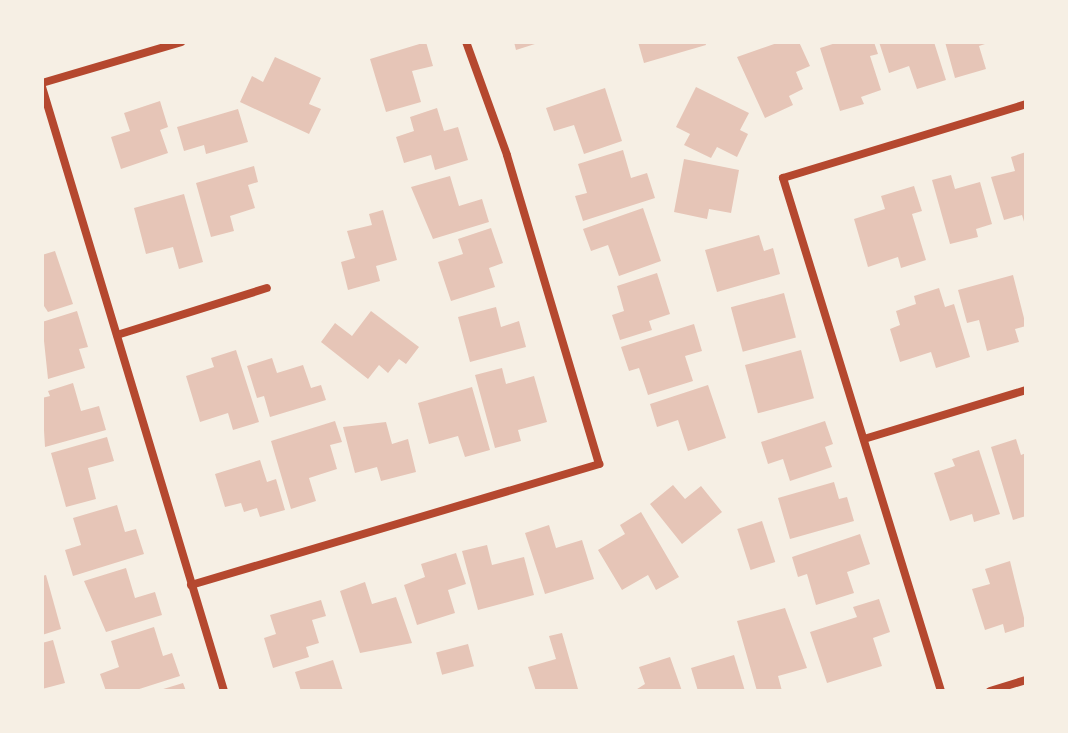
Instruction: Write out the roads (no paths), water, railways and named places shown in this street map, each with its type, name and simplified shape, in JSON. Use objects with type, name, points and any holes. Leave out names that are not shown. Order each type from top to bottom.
[{"type":"street","points":[[181,42],[42,85],[224,691]]},
{"type":"street","points":[[191,585],[599,464],[507,155],[466,42]]},
{"type":"street","points":[[941,691],[783,178],[1026,104]]},
{"type":"street","points":[[117,335],[267,288]]},
{"type":"street","points":[[864,439],[1026,390]]},
{"type":"street","points":[[990,691],[1026,680]]}]
